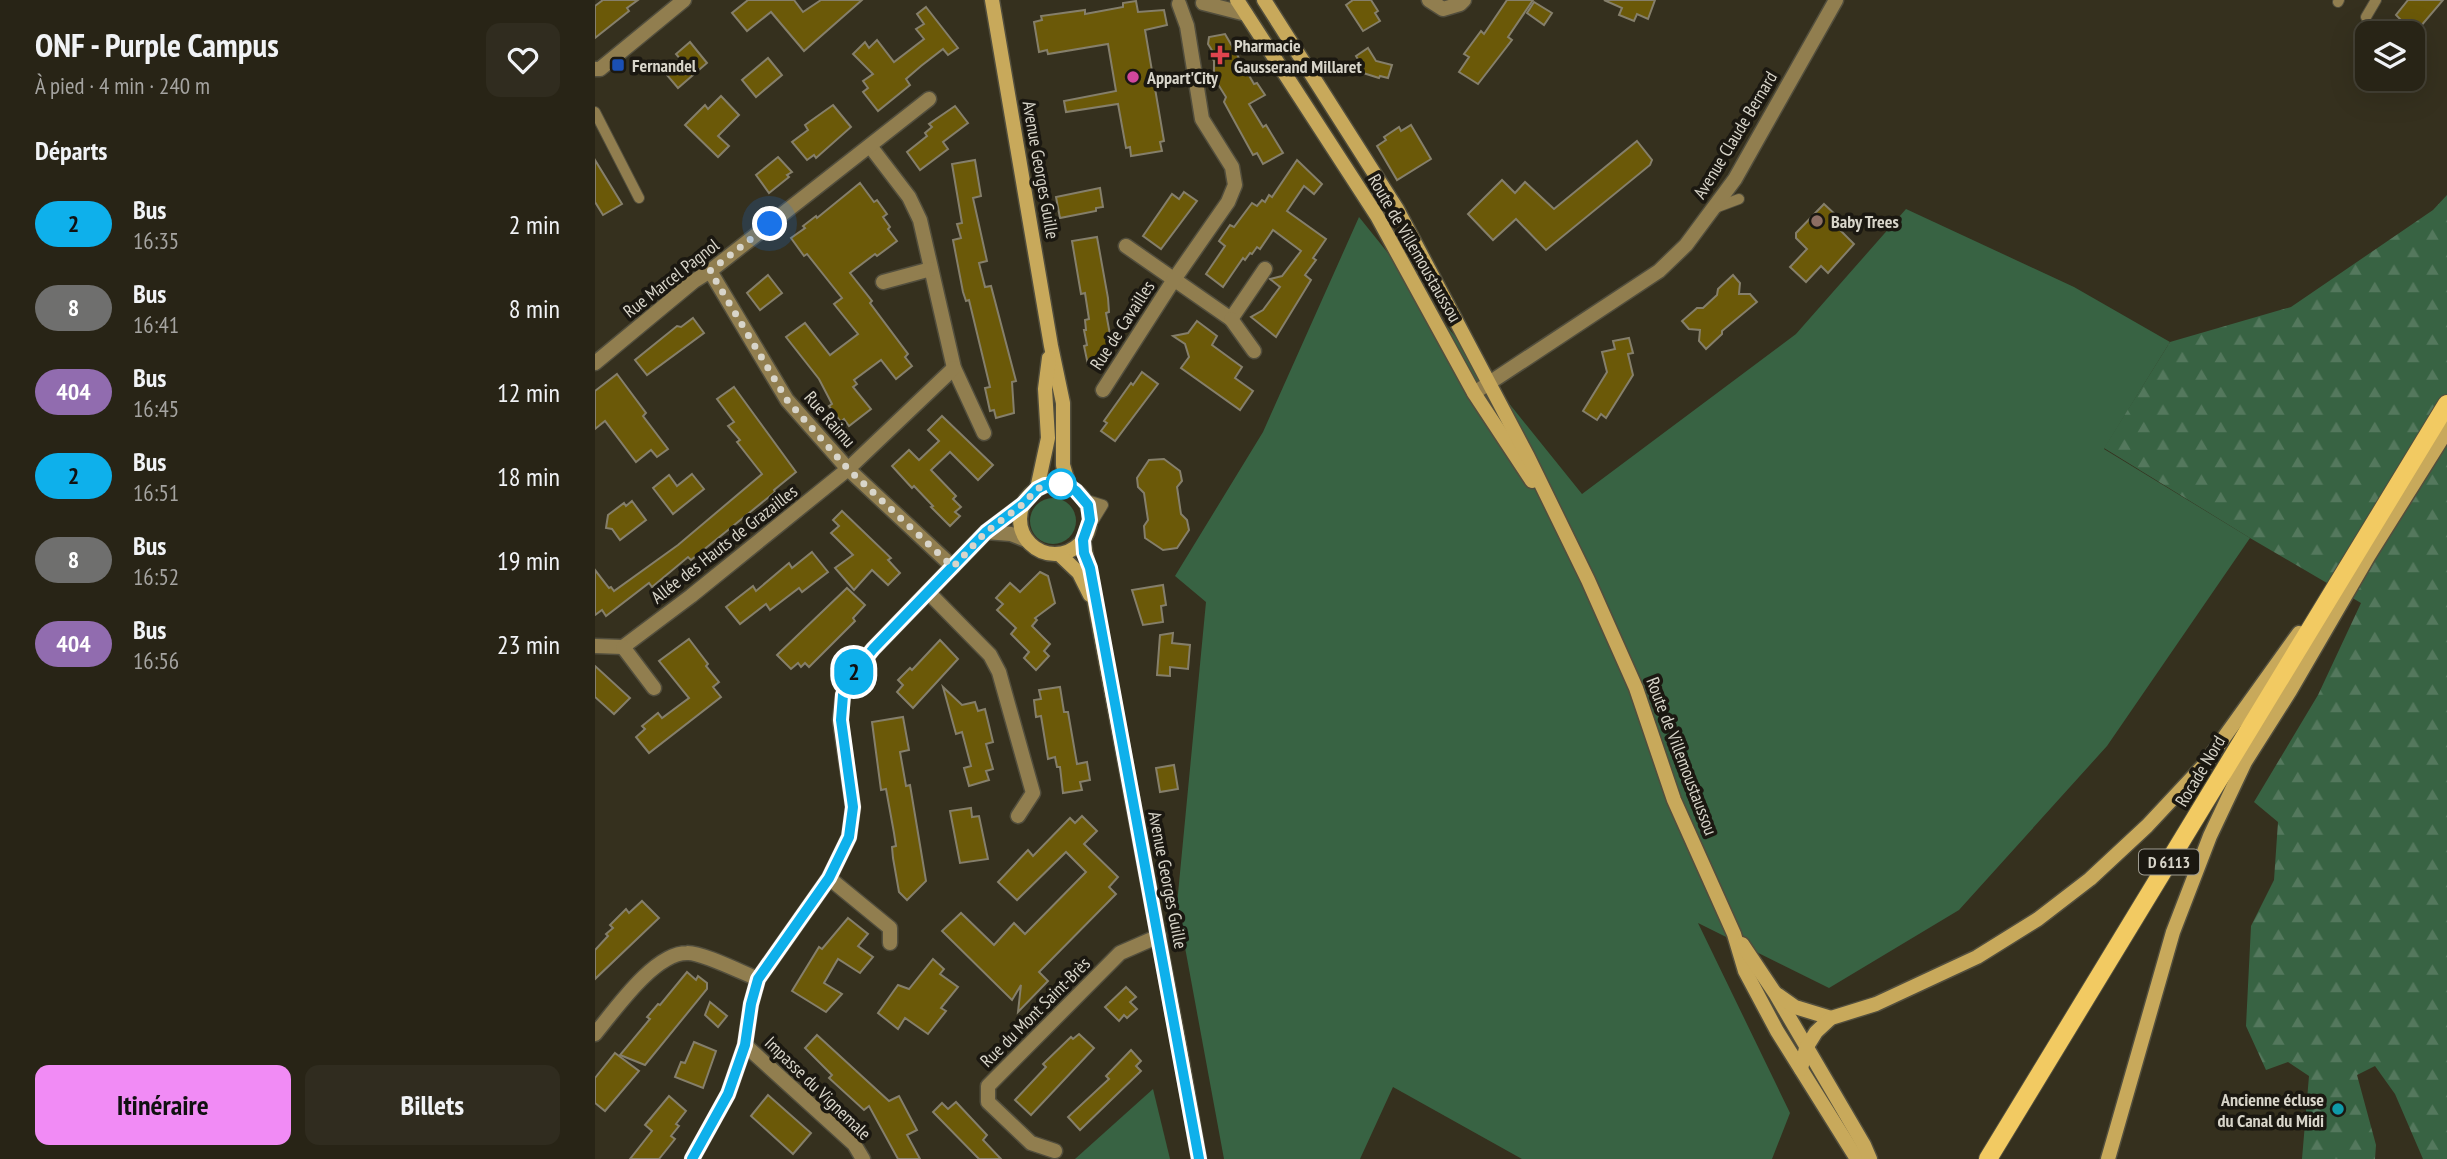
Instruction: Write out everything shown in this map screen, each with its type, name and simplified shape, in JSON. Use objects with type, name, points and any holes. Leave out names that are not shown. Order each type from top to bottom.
[{"type":"main road","name":"Rocade Nord","points":[[1988,1159],[2447,404]]},
{"type":"street","points":[[595,69],[600,69],[684,0]]},
{"type":"street","name":"Avenue Georges Guille","points":[[992,0],[1063,403],[1063,465],[1069,486]]},
{"type":"street","name":"Route de Villemoustaussou","points":[[1237,0],[1377,216],[1474,393],[1556,516]]},
{"type":"street","name":"Route de Villemoustaussou","points":[[1264,0],[1397,209],[1528,457],[1588,580],[1636,688],[1674,800],[1734,934],[1745,971],[1857,1159]]},
{"type":"street","points":[[1429,0],[1443,9],[1460,5],[1464,0]]},
{"type":"street","name":"Avenue Claude Bernard","points":[[1474,393],[1658,271],[1686,245],[1735,179],[1836,0]]},
{"type":"street","name":"Rue de Cavailles","points":[[1103,390],[1228,202],[1235,185],[1232,167],[1202,119],[1187,26],[1179,2],[1208,2],[1246,14]]},
{"type":"street","name":"Rue Marcel Pagnol","points":[[595,363],[694,281],[929,99]]},
{"type":"street","points":[[870,146],[909,197],[920,220],[954,368],[984,433]]},
{"type":"street","name":"Rue de Cavailles","points":[[1126,246],[1173,281]]},
{"type":"street","points":[[883,282],[931,269]]},
{"type":"street","points":[[1231,319],[1265,269]]},
{"type":"street","name":"Rue Raimu","points":[[710,271],[787,400],[848,469],[953,567]]},
{"type":"street","points":[[1173,281],[1231,319],[1254,351]]},
{"type":"street","name":"Avenue Georges Guille","points":[[1037,489],[1048,438],[1045,389],[1051,346]]},
{"type":"street","points":[[848,469],[954,368]]},
{"type":"street","points":[[2108,1159],[2173,932],[2210,836],[2245,762],[2443,437],[2447,426]]},
{"type":"street","name":"Allée des Hauts de Grazailles","points":[[622,647],[691,596],[848,469]]},
{"type":"street","points":[[692,1159],[728,1094],[745,1045],[758,979],[829,878],[849,837],[853,807],[841,720],[843,695],[853,674],[873,649],[986,532],[1023,504],[1037,489],[1053,484],[1069,486],[1084,499],[1090,513],[1086,534],[1070,551],[1059,554],[1042,552],[1026,540],[1011,534],[986,532]]},
{"type":"street","points":[[1023,504],[1020,522],[1026,540]]},
{"type":"street","name":"Avenue Georges Guille","points":[[1086,534],[1097,609],[1199,1159]]},
{"type":"street","name":"Avenue Georges Guille","points":[[1059,554],[1079,573],[1097,609]]},
{"type":"street","points":[[1801,1069],[1806,1048],[1816,1032],[1831,1018],[1876,1004],[1977,957],[2038,919],[2090,879],[2147,826],[2205,764],[2351,565]]},
{"type":"street","points":[[928,592],[990,655],[999,672],[1033,793],[1018,816]]},
{"type":"street","points":[[595,646],[622,647],[654,688]]},
{"type":"street","points":[[829,878],[890,928],[890,943]]},
{"type":"street","name":"Route de Villemoustaussou","points":[[1734,934],[1775,993],[1870,1159]]},
{"type":"street","name":"Rue du Mont Saint-Brès","points":[[1055,1152],[1031,1143],[988,1102],[988,1086],[1120,953],[1159,936]]},
{"type":"street","points":[[595,1034],[647,973],[673,955],[689,952],[758,979]]},
{"type":"street","points":[[1775,993],[1795,1007],[1831,1018]]},
{"type":"street","name":"Impasse du Vignemale","points":[[745,1045],[854,1144],[863,1159]]},
{"type":"lane","points":[[2366,17],[2376,0]]},
{"type":"lane","points":[[595,112],[639,198]]},
{"type":"lane","points":[[1714,208],[1739,199]]},
{"type":"green space","points":[[2447,195],[2447,1159],[2423,1159],[2395,1094],[2375,1066],[2357,1075],[2376,1145],[2375,1159],[2302,1159],[2309,1076],[2288,1062],[2266,1070],[2246,1026],[2251,926],[2274,880],[2278,822],[2254,802],[2318,695],[2361,603],[2104,448],[2170,342],[2291,307],[2433,210]]},
{"type":"green space","points":[[1906,209],[2074,287],[2170,342],[2104,449],[2250,538],[2107,746],[1959,910],[1829,988],[1698,923],[1790,1113],[1772,1159],[1522,1159],[1393,1087],[1360,1159],[1224,1159],[1177,904],[1206,602],[1175,576],[1263,432],[1359,217],[1582,494],[1796,334]]},
{"type":"green space","points":[[1053,498],[1069,505],[1076,521],[1069,537],[1053,544],[1037,537],[1030,521],[1037,505]]},
{"type":"green space","points":[[1153,1089],[1170,1159],[1075,1159]]},
{"type":"building","points":[[603,0],[638,0],[627,8],[629,11],[595,38],[595,6]]},
{"type":"building","points":[[748,0],[794,0],[803,12],[821,0],[862,0],[804,51],[771,12],[747,31],[732,13]]},
{"type":"building","points":[[1353,0],[1371,0],[1378,11],[1375,13],[1380,21],[1363,31],[1346,5]]},
{"type":"building","points":[[1507,0],[1533,0],[1508,37],[1512,40],[1478,84],[1459,72],[1469,57],[1464,54],[1481,31],[1484,34]]},
{"type":"building","points":[[1604,0],[1655,0],[1648,19],[1637,14],[1634,21],[1619,15],[1622,8]]},
{"type":"building","points":[[2408,0],[2443,0],[2425,21],[2398,21],[2400,19],[2396,15]]},
{"type":"building","name":"Appart'City","points":[[1136,1],[1138,12],[1164,10],[1167,25],[1145,30],[1164,141],[1160,142],[1162,151],[1131,156],[1130,147],[1126,148],[1118,104],[1066,112],[1064,101],[1116,91],[1108,44],[1048,54],[1047,50],[1039,52],[1034,22],[1042,20],[1041,16],[1085,10],[1085,14],[1123,7],[1123,3]]},
{"type":"building","points":[[1534,2],[1552,13],[1544,25],[1527,13]]},
{"type":"building","points":[[926,7],[958,48],[948,55],[943,49],[921,66],[906,79],[910,85],[878,111],[863,92],[868,88],[863,81],[873,74],[853,54],[865,42],[869,48],[877,40],[894,62],[924,39],[916,29],[924,24],[917,14]]},
{"type":"building","points":[[1225,34],[1254,84],[1257,83],[1265,95],[1249,104],[1283,153],[1263,164],[1257,153],[1253,155],[1224,102],[1226,97],[1214,78],[1214,61],[1210,54],[1213,52],[1208,44],[1209,37]]},
{"type":"building","points":[[690,42],[707,63],[678,88],[666,74],[682,61],[676,54]]},
{"type":"building","points":[[1368,48],[1376,61],[1392,65],[1388,78],[1360,72],[1362,66],[1356,56]]},
{"type":"building","points":[[768,58],[782,75],[756,97],[742,80]]},
{"type":"building","points":[[721,96],[739,115],[718,136],[729,146],[718,157],[685,125],[705,105],[708,109]]},
{"type":"building","points":[[833,105],[851,127],[816,158],[814,155],[807,160],[792,142],[808,130],[805,125]]},
{"type":"building","points":[[955,106],[968,123],[943,142],[948,149],[920,170],[907,152],[927,136],[925,133],[932,127],[929,124]]},
{"type":"building","points":[[1411,125],[1431,159],[1397,180],[1377,146],[1386,140],[1384,137],[1399,127],[1401,131]]},
{"type":"building","points":[[1637,141],[1652,160],[1650,165],[1546,250],[1516,219],[1493,240],[1468,214],[1502,180],[1515,193],[1525,182],[1554,209]]},
{"type":"building","points":[[778,157],[792,172],[769,193],[756,175]]},
{"type":"building","points":[[595,160],[622,204],[603,215],[595,202]]},
{"type":"building","points":[[975,160],[981,196],[973,198],[987,261],[979,263],[985,287],[991,286],[1016,381],[1012,382],[1014,413],[996,418],[994,410],[990,411],[985,388],[990,387],[969,300],[966,301],[963,292],[953,240],[961,238],[957,224],[962,223],[952,164]]},
{"type":"building","points":[[1297,160],[1322,184],[1314,194],[1304,186],[1287,211],[1326,239],[1305,275],[1311,280],[1276,337],[1251,317],[1263,310],[1280,287],[1270,279],[1282,276],[1301,251],[1273,230],[1260,249],[1257,247],[1245,260],[1243,258],[1223,287],[1206,274],[1225,246],[1219,241],[1230,225],[1234,227],[1252,203],[1257,206],[1262,200],[1265,202],[1269,195],[1272,197]]},
{"type":"building","points":[[860,183],[887,214],[883,217],[897,241],[850,273],[908,354],[905,357],[912,366],[896,379],[881,360],[854,380],[857,384],[853,387],[871,409],[849,426],[844,419],[841,422],[829,406],[832,404],[819,379],[786,337],[805,323],[830,355],[858,334],[834,304],[842,298],[791,238]]},
{"type":"building","points":[[1100,188],[1103,207],[1096,208],[1096,211],[1060,218],[1056,197]]},
{"type":"building","points":[[1184,192],[1197,201],[1161,249],[1143,236],[1172,194],[1179,199]]},
{"type":"building","points":[[1824,204],[1838,217],[1833,223],[1854,244],[1828,273],[1821,266],[1806,282],[1790,267],[1807,249],[1796,238],[1796,233]]},
{"type":"building","points":[[1097,237],[1108,298],[1109,312],[1106,313],[1111,354],[1101,356],[1102,363],[1088,365],[1084,330],[1085,320],[1089,319],[1085,293],[1081,294],[1072,241]]},
{"type":"building","points":[[768,275],[782,293],[760,310],[747,293]]},
{"type":"building","points":[[1733,275],[1740,283],[1739,294],[1750,294],[1757,302],[1722,331],[1706,349],[1699,341],[1700,330],[1689,329],[1682,321],[1697,308],[1703,308]]},
{"type":"building","points":[[693,318],[704,333],[647,375],[635,360],[677,326],[681,327]]},
{"type":"building","points":[[1197,321],[1217,336],[1212,345],[1242,367],[1235,378],[1253,391],[1240,410],[1181,368],[1189,357],[1185,344],[1173,336],[1188,333]]},
{"type":"building","points":[[1629,338],[1633,353],[1628,354],[1633,375],[1606,418],[1601,414],[1597,420],[1583,411],[1607,372],[1602,352],[1615,349],[1613,341]]},
{"type":"building","points":[[1142,372],[1158,384],[1115,441],[1101,431],[1107,423],[1104,421]]},
{"type":"building","points":[[617,374],[646,413],[643,416],[668,449],[657,457],[651,450],[636,462],[605,421],[595,429],[595,391]]},
{"type":"building","points":[[734,387],[796,472],[691,560],[688,557],[652,587],[649,583],[606,616],[602,610],[595,615],[595,570],[614,591],[678,545],[762,474],[737,442],[740,440],[728,426],[734,422],[717,399]]},
{"type":"building","points":[[942,416],[993,465],[978,480],[950,452],[931,470],[956,496],[953,499],[961,507],[955,512],[960,516],[950,526],[892,466],[909,450],[919,460],[939,441],[928,430]]},
{"type":"building","points":[[1164,459],[1180,471],[1182,481],[1177,487],[1181,514],[1187,520],[1189,530],[1177,548],[1163,550],[1145,538],[1144,526],[1148,520],[1144,493],[1138,487],[1137,478],[1149,460]]},
{"type":"building","points":[[692,474],[704,489],[673,514],[653,488],[669,475],[677,486]]},
{"type":"building","points":[[632,501],[646,520],[620,540],[612,529],[606,528],[608,515],[624,503],[626,506]]},
{"type":"building","points":[[842,511],[891,558],[888,560],[900,573],[888,585],[872,570],[854,590],[835,568],[853,555],[831,533],[839,526],[833,520]]},
{"type":"building","points":[[812,552],[828,572],[802,592],[799,588],[770,610],[766,604],[740,624],[726,607],[753,586],[756,591],[789,563],[792,568]]},
{"type":"building","points":[[1040,572],[1048,576],[1055,603],[1035,618],[1037,620],[1032,626],[1050,644],[1044,651],[1049,656],[1036,670],[1024,658],[1029,652],[1011,634],[1016,628],[997,610],[1003,604],[996,598],[1010,583],[1020,592]]},
{"type":"building","points":[[1163,585],[1166,605],[1161,606],[1163,622],[1143,625],[1132,590]]},
{"type":"building","points":[[847,588],[865,605],[853,618],[855,621],[809,667],[805,663],[801,667],[798,663],[791,669],[777,655]]},
{"type":"building","points":[[1173,633],[1172,643],[1190,645],[1188,669],[1170,667],[1170,676],[1157,675],[1160,635]]},
{"type":"building","points":[[689,639],[719,682],[713,687],[721,697],[649,753],[636,737],[645,729],[642,726],[658,713],[662,718],[689,698],[659,661]]},
{"type":"building","points":[[940,640],[958,659],[913,708],[897,692],[903,685],[898,680],[910,668],[912,670]]},
{"type":"building","points":[[595,666],[630,698],[614,714],[595,697]]},
{"type":"building","points":[[943,687],[962,705],[975,702],[978,711],[985,709],[993,742],[986,744],[993,769],[986,771],[989,780],[969,786],[964,768],[971,766],[962,732],[956,734]]},
{"type":"building","points":[[1060,687],[1064,712],[1068,712],[1077,764],[1087,762],[1090,780],[1080,782],[1082,790],[1063,793],[1060,767],[1057,767],[1055,757],[1048,759],[1041,716],[1036,717],[1034,700],[1041,699],[1039,690]]},
{"type":"building","points":[[903,717],[909,750],[900,752],[906,786],[910,785],[926,881],[907,900],[899,892],[892,847],[896,846],[894,833],[886,789],[881,790],[872,722]]},
{"type":"building","points":[[1174,765],[1178,789],[1160,792],[1156,768]]},
{"type":"building","points":[[971,808],[972,817],[979,816],[988,859],[960,863],[950,811]]},
{"type":"building","points":[[1082,816],[1097,831],[1084,844],[1118,877],[1109,887],[1116,894],[1039,972],[1048,981],[1018,1012],[1021,985],[1012,1000],[942,931],[961,913],[994,945],[1014,923],[1025,934],[1086,872],[1066,852],[1017,900],[998,882],[1028,850],[1033,856],[1070,818],[1075,823]]},
{"type":"building","points":[[642,901],[659,918],[595,979],[595,950],[613,928],[610,925],[626,909],[629,913]]},
{"type":"building","points":[[848,918],[868,934],[858,946],[873,957],[860,973],[838,959],[824,983],[842,994],[826,1012],[792,991],[819,947],[822,949]]},
{"type":"building","points":[[933,959],[944,969],[940,974],[958,987],[941,1008],[946,1011],[928,1034],[905,1018],[898,1029],[878,1013],[898,985],[909,989]]},
{"type":"building","points":[[687,972],[696,980],[698,976],[707,983],[707,989],[645,1065],[620,1055],[650,1019],[647,1017]]},
{"type":"building","points":[[1126,987],[1136,997],[1130,1002],[1137,1009],[1127,1018],[1124,1015],[1119,1021],[1105,1007]]},
{"type":"building","points":[[710,1002],[727,1016],[718,1027],[705,1015]]},
{"type":"building","points":[[1079,1034],[1094,1048],[1031,1115],[1015,1100],[1046,1067],[1043,1064],[1071,1037],[1073,1039]]},
{"type":"building","points":[[817,1035],[889,1101],[899,1096],[917,1130],[907,1135],[920,1159],[898,1159],[869,1106],[864,1110],[829,1078],[832,1075],[805,1048]]},
{"type":"building","points":[[694,1042],[716,1051],[703,1088],[675,1077],[681,1062],[685,1063]]},
{"type":"building","points":[[1131,1050],[1141,1061],[1136,1066],[1141,1071],[1080,1130],[1068,1117],[1109,1079],[1106,1076]]},
{"type":"building","points":[[615,1053],[639,1071],[605,1111],[595,1103],[595,1078]]},
{"type":"building","points":[[768,1095],[811,1133],[793,1154],[751,1116]]},
{"type":"building","points":[[669,1096],[686,1111],[671,1136],[675,1139],[659,1159],[630,1159],[652,1131],[645,1125]]},
{"type":"building","points":[[956,1102],[987,1135],[983,1140],[1001,1159],[979,1159],[933,1112],[942,1103],[948,1109]]},
{"type":"bus line","name":"2","points":[[692,1159],[728,1094],[745,1045],[758,979],[829,878],[849,837],[853,807],[841,720],[843,695],[853,674],[873,649],[986,532],[1023,504],[1037,489],[1053,484],[1069,486],[1076,491],[1088,505],[1090,513],[1089,528],[1083,540],[1084,553],[1090,568],[1199,1159]]},
{"type":"place","name":"Pharmacie Gausserand Millaret","points":[[1220,55]]},
{"type":"place","name":"Fernandel","points":[[618,65]]},
{"type":"place","name":"Appart'City","points":[[1133,77]]},
{"type":"place","name":"Baby Trees","points":[[1817,221]]},
{"type":"place","name":"Ancienne écluse du Canal du Midi","points":[[2338,1109]]},
{"type":"route","points":[[770,224],[710,271],[787,400],[848,469],[953,567],[986,532],[1023,504],[1029,495],[1045,485],[1061,484]]}]
